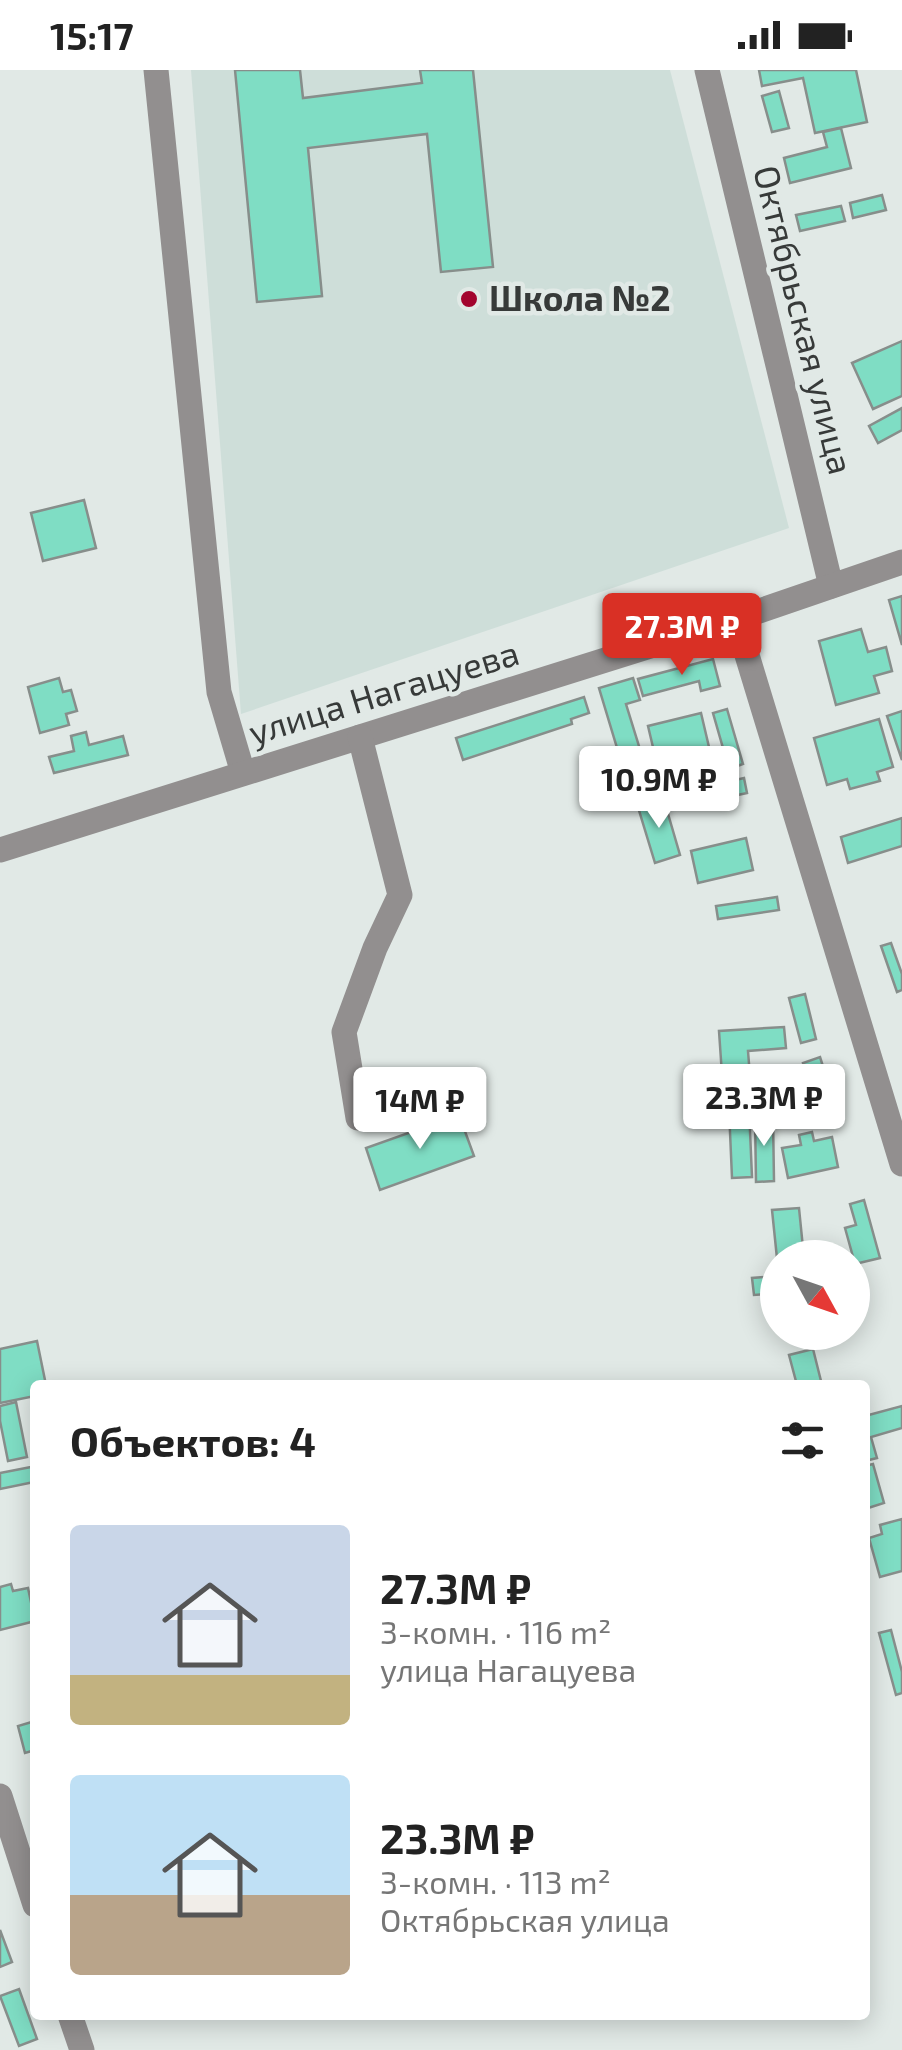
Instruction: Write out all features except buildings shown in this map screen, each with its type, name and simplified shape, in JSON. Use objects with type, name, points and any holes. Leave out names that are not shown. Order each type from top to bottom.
[{"type":"street","points":[[156,70],[219,692],[243,773]]},
{"type":"street","name":"Октябрьская улица","points":[[707,70],[831,586]]},
{"type":"street","name":"улица Нагацуева","points":[[0,850],[736,619],[902,562]]},
{"type":"street","points":[[736,619],[902,1164]]},
{"type":"street","points":[[358,1118],[344,1032],[400,895],[360,737]]},
{"type":"street","points":[[0,1796],[30,1889]]},
{"type":"street","points":[[72,2020],[82,2050]]},
{"type":"shaded area","name":"Школа №2","points":[[191,70],[670,70],[789,528],[241,714]]},
{"type":"place","name":"Школа №2","points":[[469,299]]}]
